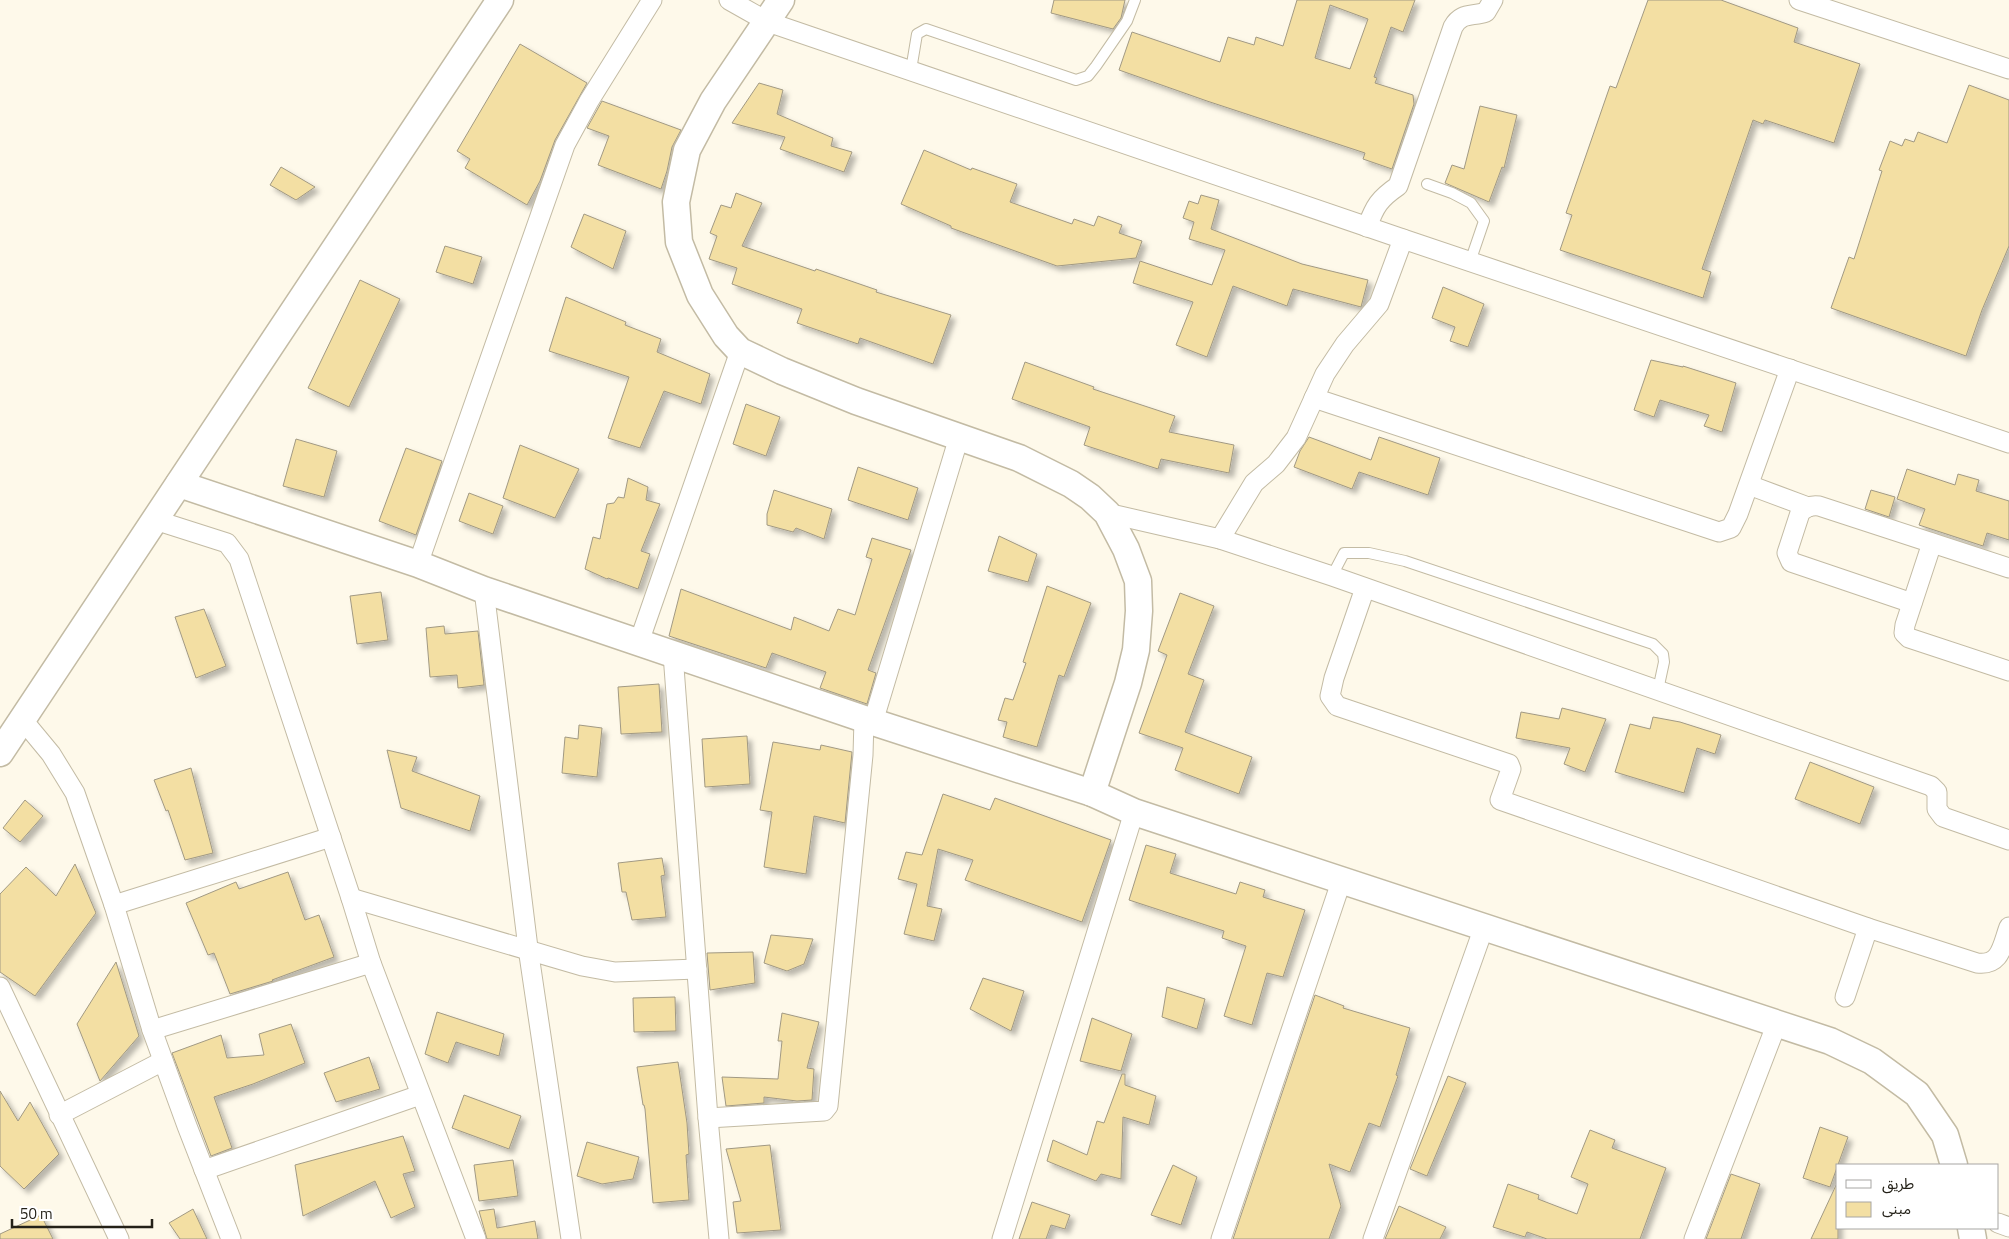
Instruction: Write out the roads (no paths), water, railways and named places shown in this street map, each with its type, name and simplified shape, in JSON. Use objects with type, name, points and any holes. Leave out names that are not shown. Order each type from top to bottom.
[{"type":"street","points":[[0,753],[500,0]]},
{"type":"street","points":[[418,564],[565,145],[589,101],[652,0]]},
{"type":"street","points":[[729,0],[775,11],[911,70],[1402,239],[2009,443]]},
{"type":"street","points":[[1367,227],[1374,208],[1383,196],[1398,186],[1453,27],[1460,17],[1467,14],[1486,12],[1493,0]]},
{"type":"street","points":[[1799,0],[2009,69]]},
{"type":"street","points":[[775,11],[713,101],[687,150],[676,202],[679,242],[700,295],[726,336],[740,351],[782,372],[856,401],[1019,458],[1044,470],[1090,497],[1107,513],[1126,549],[1138,581],[1139,611],[1136,650],[1128,683],[1092,792]]},
{"type":"street","points":[[1220,539],[1254,483],[1276,464],[1296,438],[1325,374],[1344,344],[1379,304],[1402,239]]},
{"type":"street","points":[[640,642],[740,351]]},
{"type":"street","points":[[1314,398],[1718,532],[1730,528],[1738,514],[1790,369]]},
{"type":"street","points":[[708,1118],[824,1110],[828,1106],[863,755],[869,721],[959,437]]},
{"type":"street","points":[[179,484],[418,564],[484,590],[869,721],[1092,792],[1134,812],[1830,1041],[1872,1061],[1917,1094],[1945,1135],[1954,1164]]},
{"type":"street","points":[[1749,485],[1808,506],[1819,506],[2009,568]]},
{"type":"street","points":[[1808,506],[1800,513],[1787,553],[1790,562],[1912,603]]},
{"type":"street","points":[[1107,513],[1220,539],[1332,576],[1930,786],[1936,792],[1937,809],[1943,817],[2009,840]]},
{"type":"street","points":[[155,520],[227,543],[240,559],[352,898],[371,963],[476,1239]]},
{"type":"street","points":[[1932,543],[1904,633],[1909,638],[2008,667]]},
{"type":"street","points":[[1365,588],[1334,678],[1330,696],[1338,706],[1509,764],[1511,769],[1500,800],[1868,928],[1977,963],[1986,964],[1994,961],[2000,954],[2009,927]]},
{"type":"street","points":[[484,590],[528,948],[571,1239]]},
{"type":"street","points":[[674,654],[708,1118],[719,1239]]},
{"type":"street","points":[[22,720],[51,754],[75,793],[114,905],[152,1030],[231,1239]]},
{"type":"street","points":[[1002,1239],[1134,812]]},
{"type":"street","points":[[114,905],[331,837]]},
{"type":"street","points":[[1221,1239],[1342,880]]},
{"type":"street","points":[[352,898],[528,948],[582,966],[615,972],[697,969]]},
{"type":"street","points":[[1373,1239],[1484,926]]},
{"type":"street","points":[[1845,997],[1868,928]]},
{"type":"street","points":[[152,1030],[371,963]]},
{"type":"street","points":[[0,987],[119,1239]]},
{"type":"street","points":[[1694,1239],[1776,1023]]},
{"type":"street","points":[[59,1115],[163,1061]]},
{"type":"street","points":[[204,1170],[420,1095]]},
{"type":"lane","points":[[911,70],[917,34],[926,29],[1076,80],[1088,76],[1116,39],[1135,0]]},
{"type":"lane","points":[[1427,184],[1471,203],[1484,220],[1470,262]]},
{"type":"lane","points":[[1332,576],[1344,553],[1369,552],[1463,579],[1653,644],[1663,654],[1664,662],[1658,690]]}]
